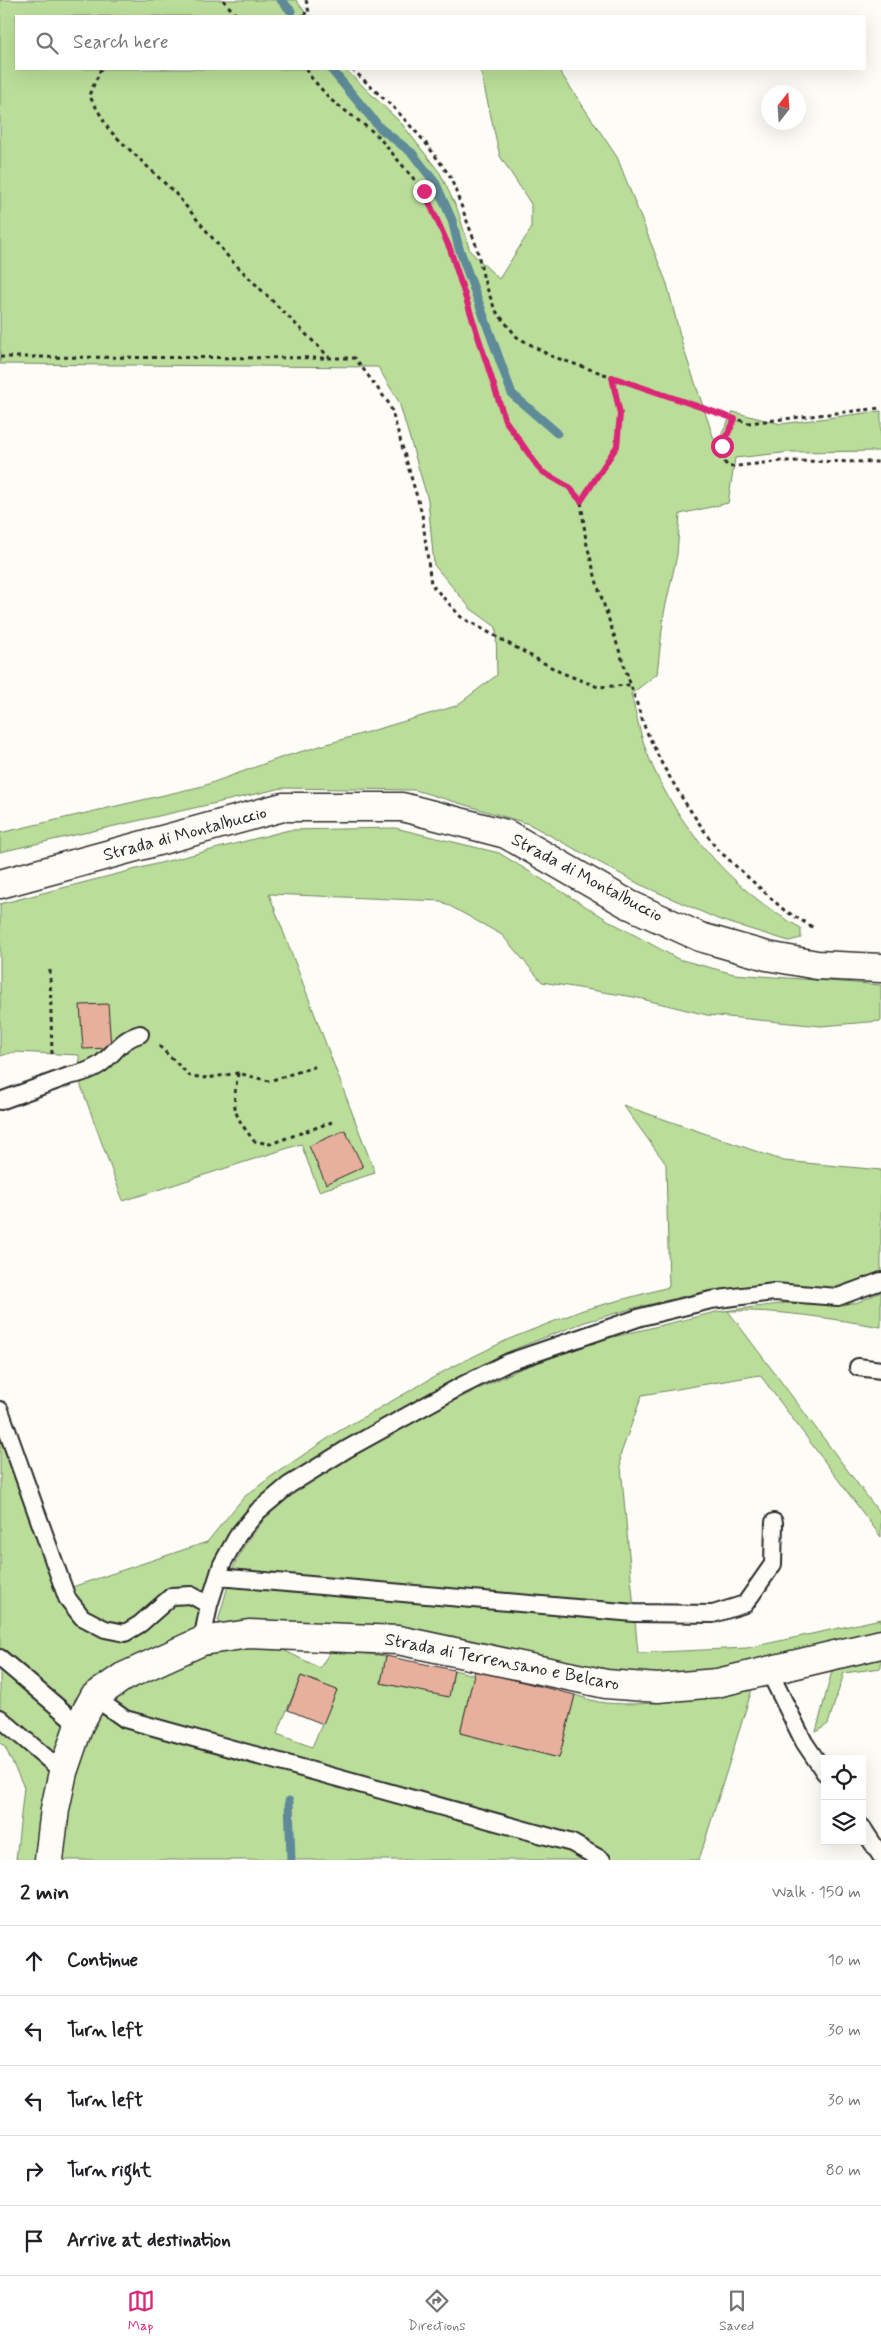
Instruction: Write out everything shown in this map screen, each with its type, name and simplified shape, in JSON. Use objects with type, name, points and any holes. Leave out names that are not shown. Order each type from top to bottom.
[{"type":"street","name":"Strada di Montalbuccio","points":[[0,884],[283,807],[402,807],[506,834],[628,904],[700,937],[767,956],[817,965],[881,968]]},
{"type":"street","name":"Strada di Terrensano e Belcaro","points":[[49,1860],[55,1809],[63,1772],[79,1725],[94,1697],[124,1677],[202,1641],[249,1634],[398,1640],[606,1684],[658,1688],[718,1683],[881,1644]]},
{"type":"lane","points":[[0,1101],[80,1074],[99,1065],[127,1038],[140,1034]]},
{"type":"lane","points":[[202,1641],[209,1605],[218,1577],[238,1535],[258,1511],[290,1485],[355,1444],[461,1386],[509,1362],[641,1317],[711,1300],[774,1292],[838,1297],[881,1281]]},
{"type":"lane","points":[[858,1367],[881,1370]]},
{"type":"lane","points":[[0,1410],[68,1598],[82,1617],[105,1629],[125,1633],[140,1624],[172,1596],[191,1595],[209,1605]]},
{"type":"lane","points":[[218,1577],[634,1613],[712,1614],[745,1604],[773,1564],[774,1522]]},
{"type":"lane","points":[[0,1658],[79,1725]]},
{"type":"lane","points":[[770,1671],[804,1742],[821,1767]]},
{"type":"lane","points":[[94,1697],[125,1719],[572,1842],[602,1860]]},
{"type":"lane","points":[[0,1718],[63,1772]]},
{"type":"lane","points":[[866,1833],[881,1856]]},
{"type":"path","points":[[223,0],[236,15]]},
{"type":"path","points":[[306,0],[306,15]]},
{"type":"path","points":[[306,5],[310,15]]},
{"type":"path","points":[[101,70],[89,95],[109,130],[175,193],[230,259],[331,358]]},
{"type":"path","points":[[307,70],[309,75],[331,100],[376,134],[424,191],[450,249],[505,420],[541,471],[569,487],[581,501],[586,540],[598,587],[645,728],[662,764],[684,801],[716,848],[784,910],[814,928]]},
{"type":"path","points":[[353,70],[408,123],[450,176],[474,237],[484,280],[495,310],[517,337],[551,356],[748,423],[881,408]]},
{"type":"path","points":[[0,357],[355,358],[390,405],[422,514],[431,584],[461,617],[560,672],[598,687],[631,685]]},
{"type":"path","points":[[581,501],[617,446],[620,414],[612,377]]},
{"type":"path","points":[[735,419],[722,446],[720,458],[728,467],[782,461],[881,462]]},
{"type":"path","points":[[50,970],[53,1082]]},
{"type":"path","points":[[140,1034],[151,1038],[190,1076],[207,1078],[238,1074],[269,1081],[318,1066]]},
{"type":"path","points":[[238,1074],[234,1098],[236,1116],[254,1141],[270,1144],[332,1122]]},
{"type":"green space","points":[[0,0],[296,0],[307,15],[15,15],[15,70],[346,70],[402,124],[440,173],[458,211],[470,251],[499,279],[531,229],[531,204],[500,156],[480,70],[559,70],[617,157],[667,284],[683,347],[716,445],[733,412],[781,424],[881,411],[881,451],[791,452],[735,458],[728,503],[680,514],[677,555],[664,613],[657,674],[631,694],[642,738],[653,767],[667,795],[684,822],[726,872],[750,894],[775,913],[801,928],[801,938],[789,941],[720,920],[639,884],[529,824],[415,790],[282,788],[0,852],[0,833],[203,786],[283,757],[456,706],[497,675],[496,627],[471,609],[434,565],[428,500],[399,402],[378,367],[0,364]]},
{"type":"green space","points":[[395,828],[499,853],[611,922],[678,959],[734,974],[881,985],[881,1021],[821,1026],[707,1015],[634,997],[542,982],[502,935],[441,901],[269,894],[375,1173],[319,1191],[301,1144],[123,1201],[81,1086],[79,1055],[14,1052],[0,1056],[0,904],[289,830]]},
{"type":"green space","points":[[623,1105],[784,1161],[881,1170],[881,1272],[830,1289],[773,1283],[707,1291],[634,1308],[585,1322],[512,1350],[456,1378],[345,1441],[283,1483],[253,1507],[197,1627],[98,1678],[74,1700],[95,1714],[128,1689],[169,1669],[208,1655],[244,1647],[275,1646],[320,1668],[331,1650],[386,1656],[381,1683],[449,1696],[454,1670],[474,1675],[460,1733],[559,1758],[575,1695],[605,1703],[642,1704],[717,1694],[753,1686],[699,1860],[16,1860],[24,1787],[5,1747],[0,1743],[0,1438],[57,1592],[207,1542],[244,1497],[272,1476],[339,1431],[450,1368],[509,1339],[583,1310],[669,1287],[666,1164]],"holes":[[[301,1676],[337,1690],[312,1747],[277,1734]]]},
{"type":"green space","points":[[881,1292],[881,1327],[785,1313],[728,1311],[881,1515],[881,1537],[760,1375],[642,1395],[620,1456],[638,1653],[747,1648],[881,1619],[881,1631],[713,1669],[651,1677],[222,1625],[218,1621],[233,1568],[244,1546],[265,1518],[296,1491],[348,1458],[441,1407],[520,1369],[605,1339],[716,1312],[787,1303],[856,1303]]},
{"type":"green space","points":[[881,1651],[881,1668],[844,1673],[828,1724],[816,1732],[832,1671],[843,1662]]},
{"type":"building","points":[[108,1004],[111,1048],[83,1049],[80,1005]]},
{"type":"building","points":[[345,1130],[363,1167],[326,1184],[309,1146]]},
{"type":"building","points":[[386,1656],[454,1670],[449,1697],[381,1683]]},
{"type":"building","points":[[475,1670],[575,1695],[559,1758],[460,1733]]},
{"type":"building","points":[[301,1676],[337,1690],[323,1724],[288,1710]]},
{"type":"waterway","points":[[281,0],[291,11]]},
{"type":"waterway","points":[[332,70],[380,128],[412,153],[436,184],[452,220],[459,248],[512,394],[557,433]]},
{"type":"waterway","points":[[289,1801],[291,1860]]},
{"type":"route","points":[[424,191],[450,249],[505,420],[541,471],[569,487],[581,501],[617,446],[620,414],[612,377],[735,419],[722,446]]}]
